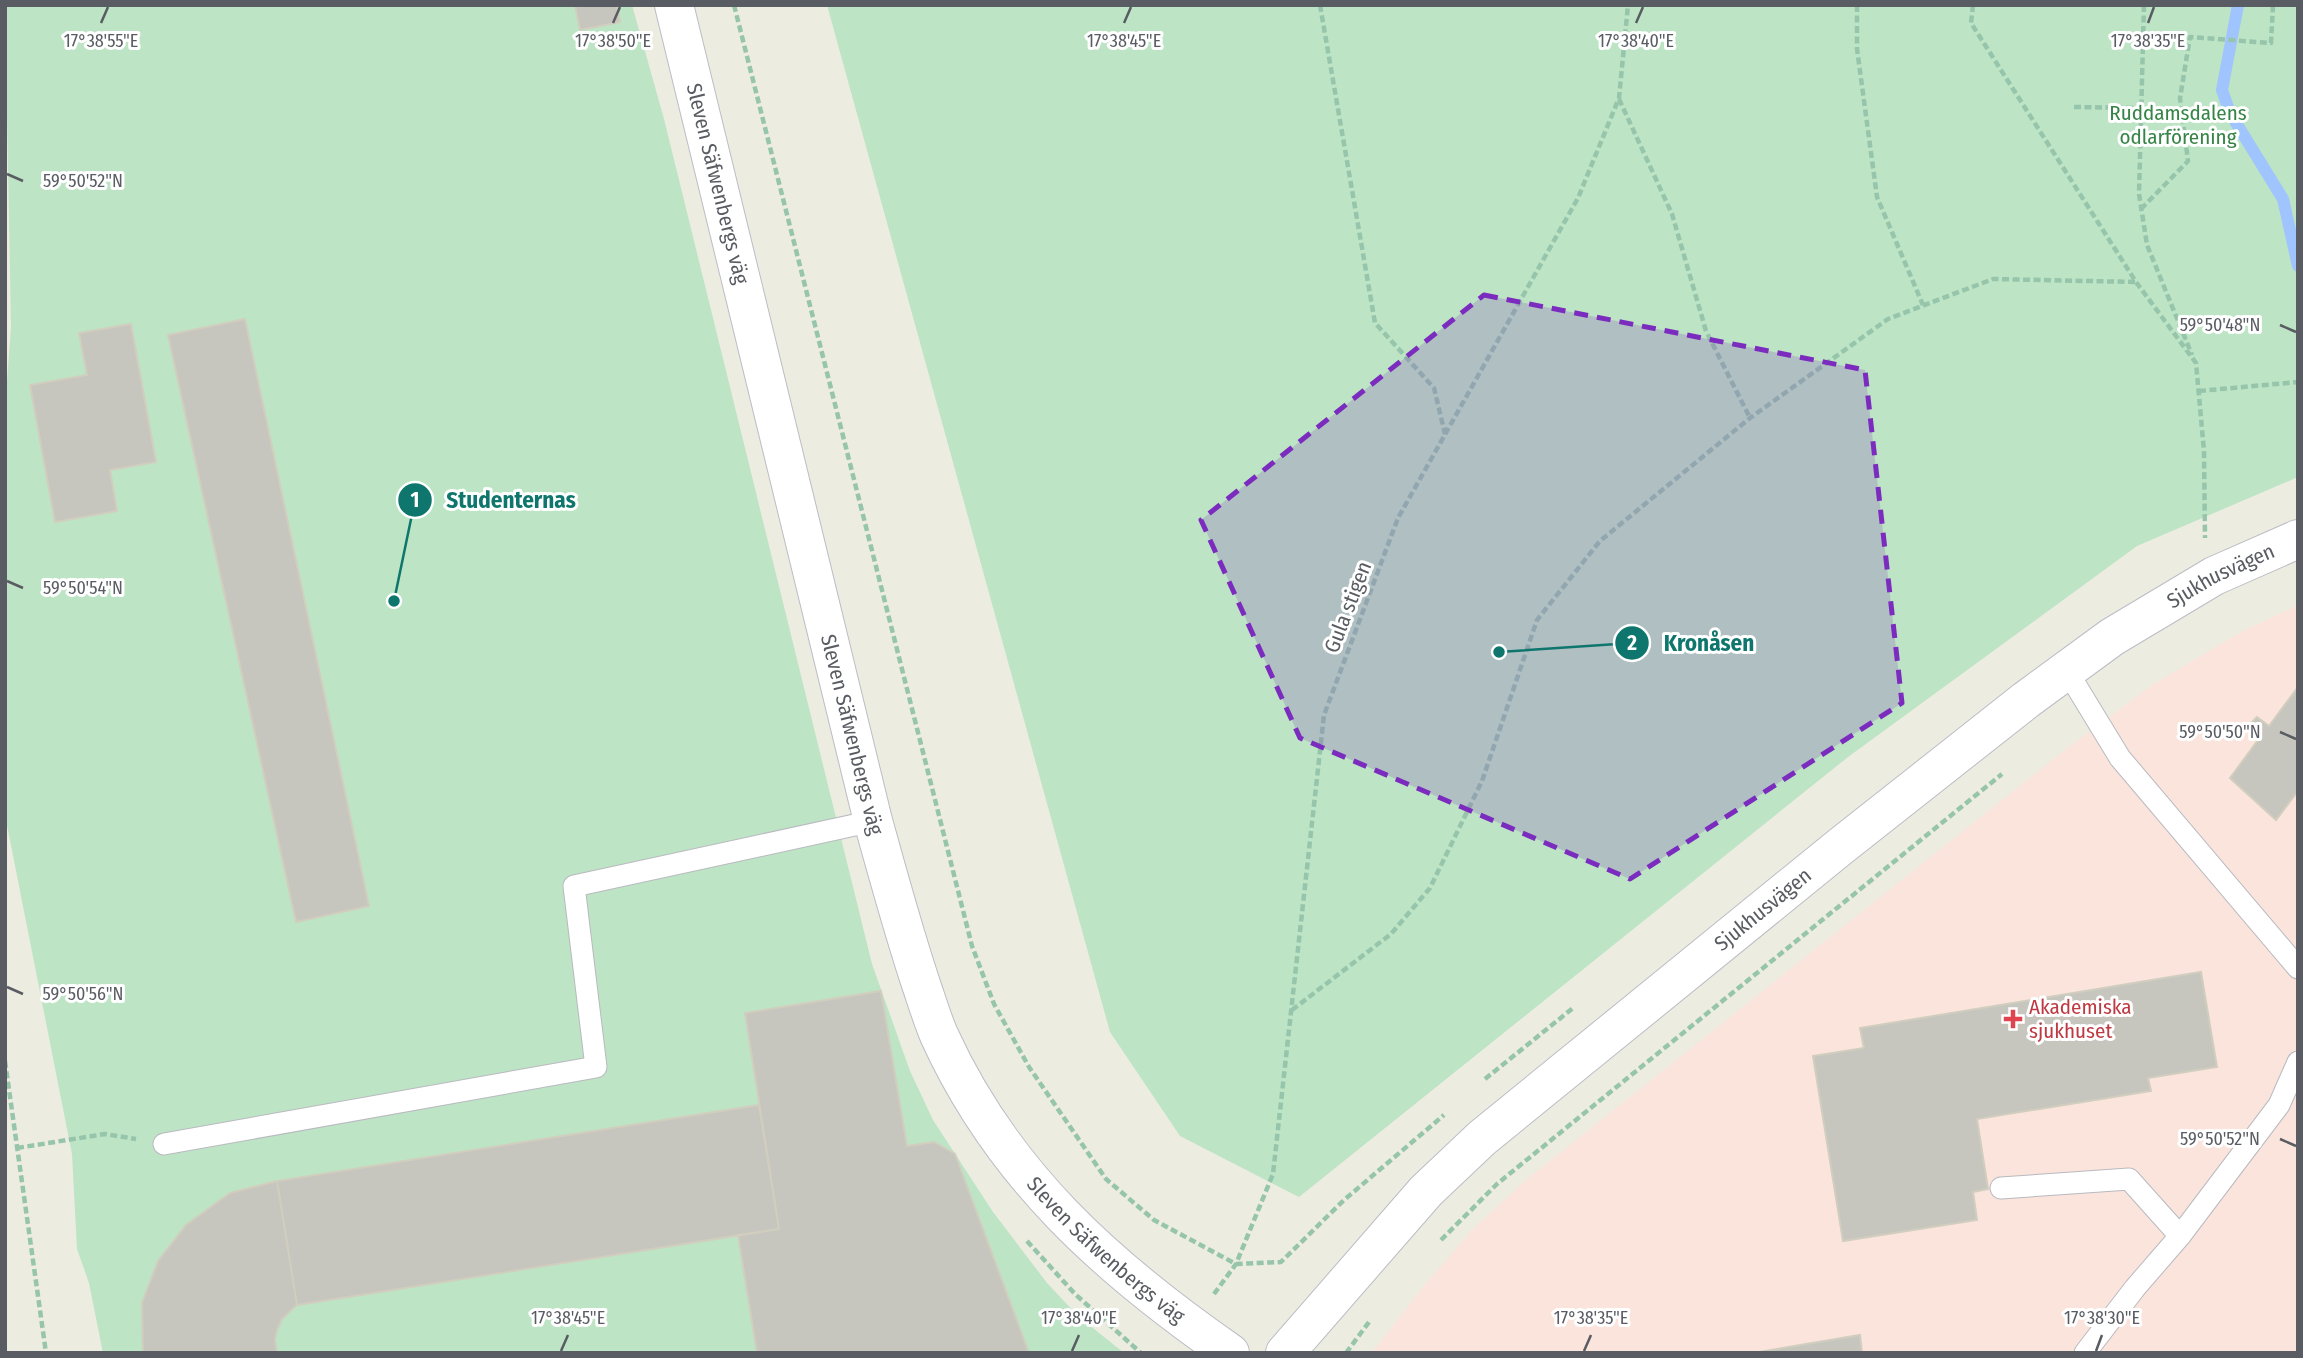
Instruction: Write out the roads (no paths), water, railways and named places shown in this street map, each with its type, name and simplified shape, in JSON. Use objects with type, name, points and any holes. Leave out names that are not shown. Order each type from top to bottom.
[{"type":"street","name":"Sleven Säfwenbergs väg","points":[[674,5],[873,821],[909,948],[938,1034],[976,1108],[1040,1192],[1074,1229],[1107,1259],[1191,1326],[1230,1353]]},
{"type":"street","name":"Sjukhusvägen","points":[[1285,1353],[1426,1191],[1482,1138],[1841,846],[2026,700],[2112,637],[2214,576],[2298,539]]},
{"type":"lane","points":[[2067,671],[2120,758],[2298,968]]},
{"type":"lane","points":[[164,1144],[596,1067],[574,886],[873,821]]},
{"type":"lane","points":[[2085,1353],[2135,1288],[2180,1236],[2279,1105],[2298,1062]]},
{"type":"lane","points":[[2001,1188],[2129,1179],[2180,1236]]},
{"type":"waterway","points":[[2238,5],[2222,90],[2230,113],[2283,199],[2298,266]]},
{"type":"place","name":"Studenternas","points":[[394,601]]},
{"type":"place","name":"Kronåsen","points":[[1499,652]]},
{"type":"place","name":"Akademiska sjukhuset","points":[[2013,1019]]},
{"type":"park label","name":"Ruddamsdalens odlarförening","points":[[2178,125]]}]
